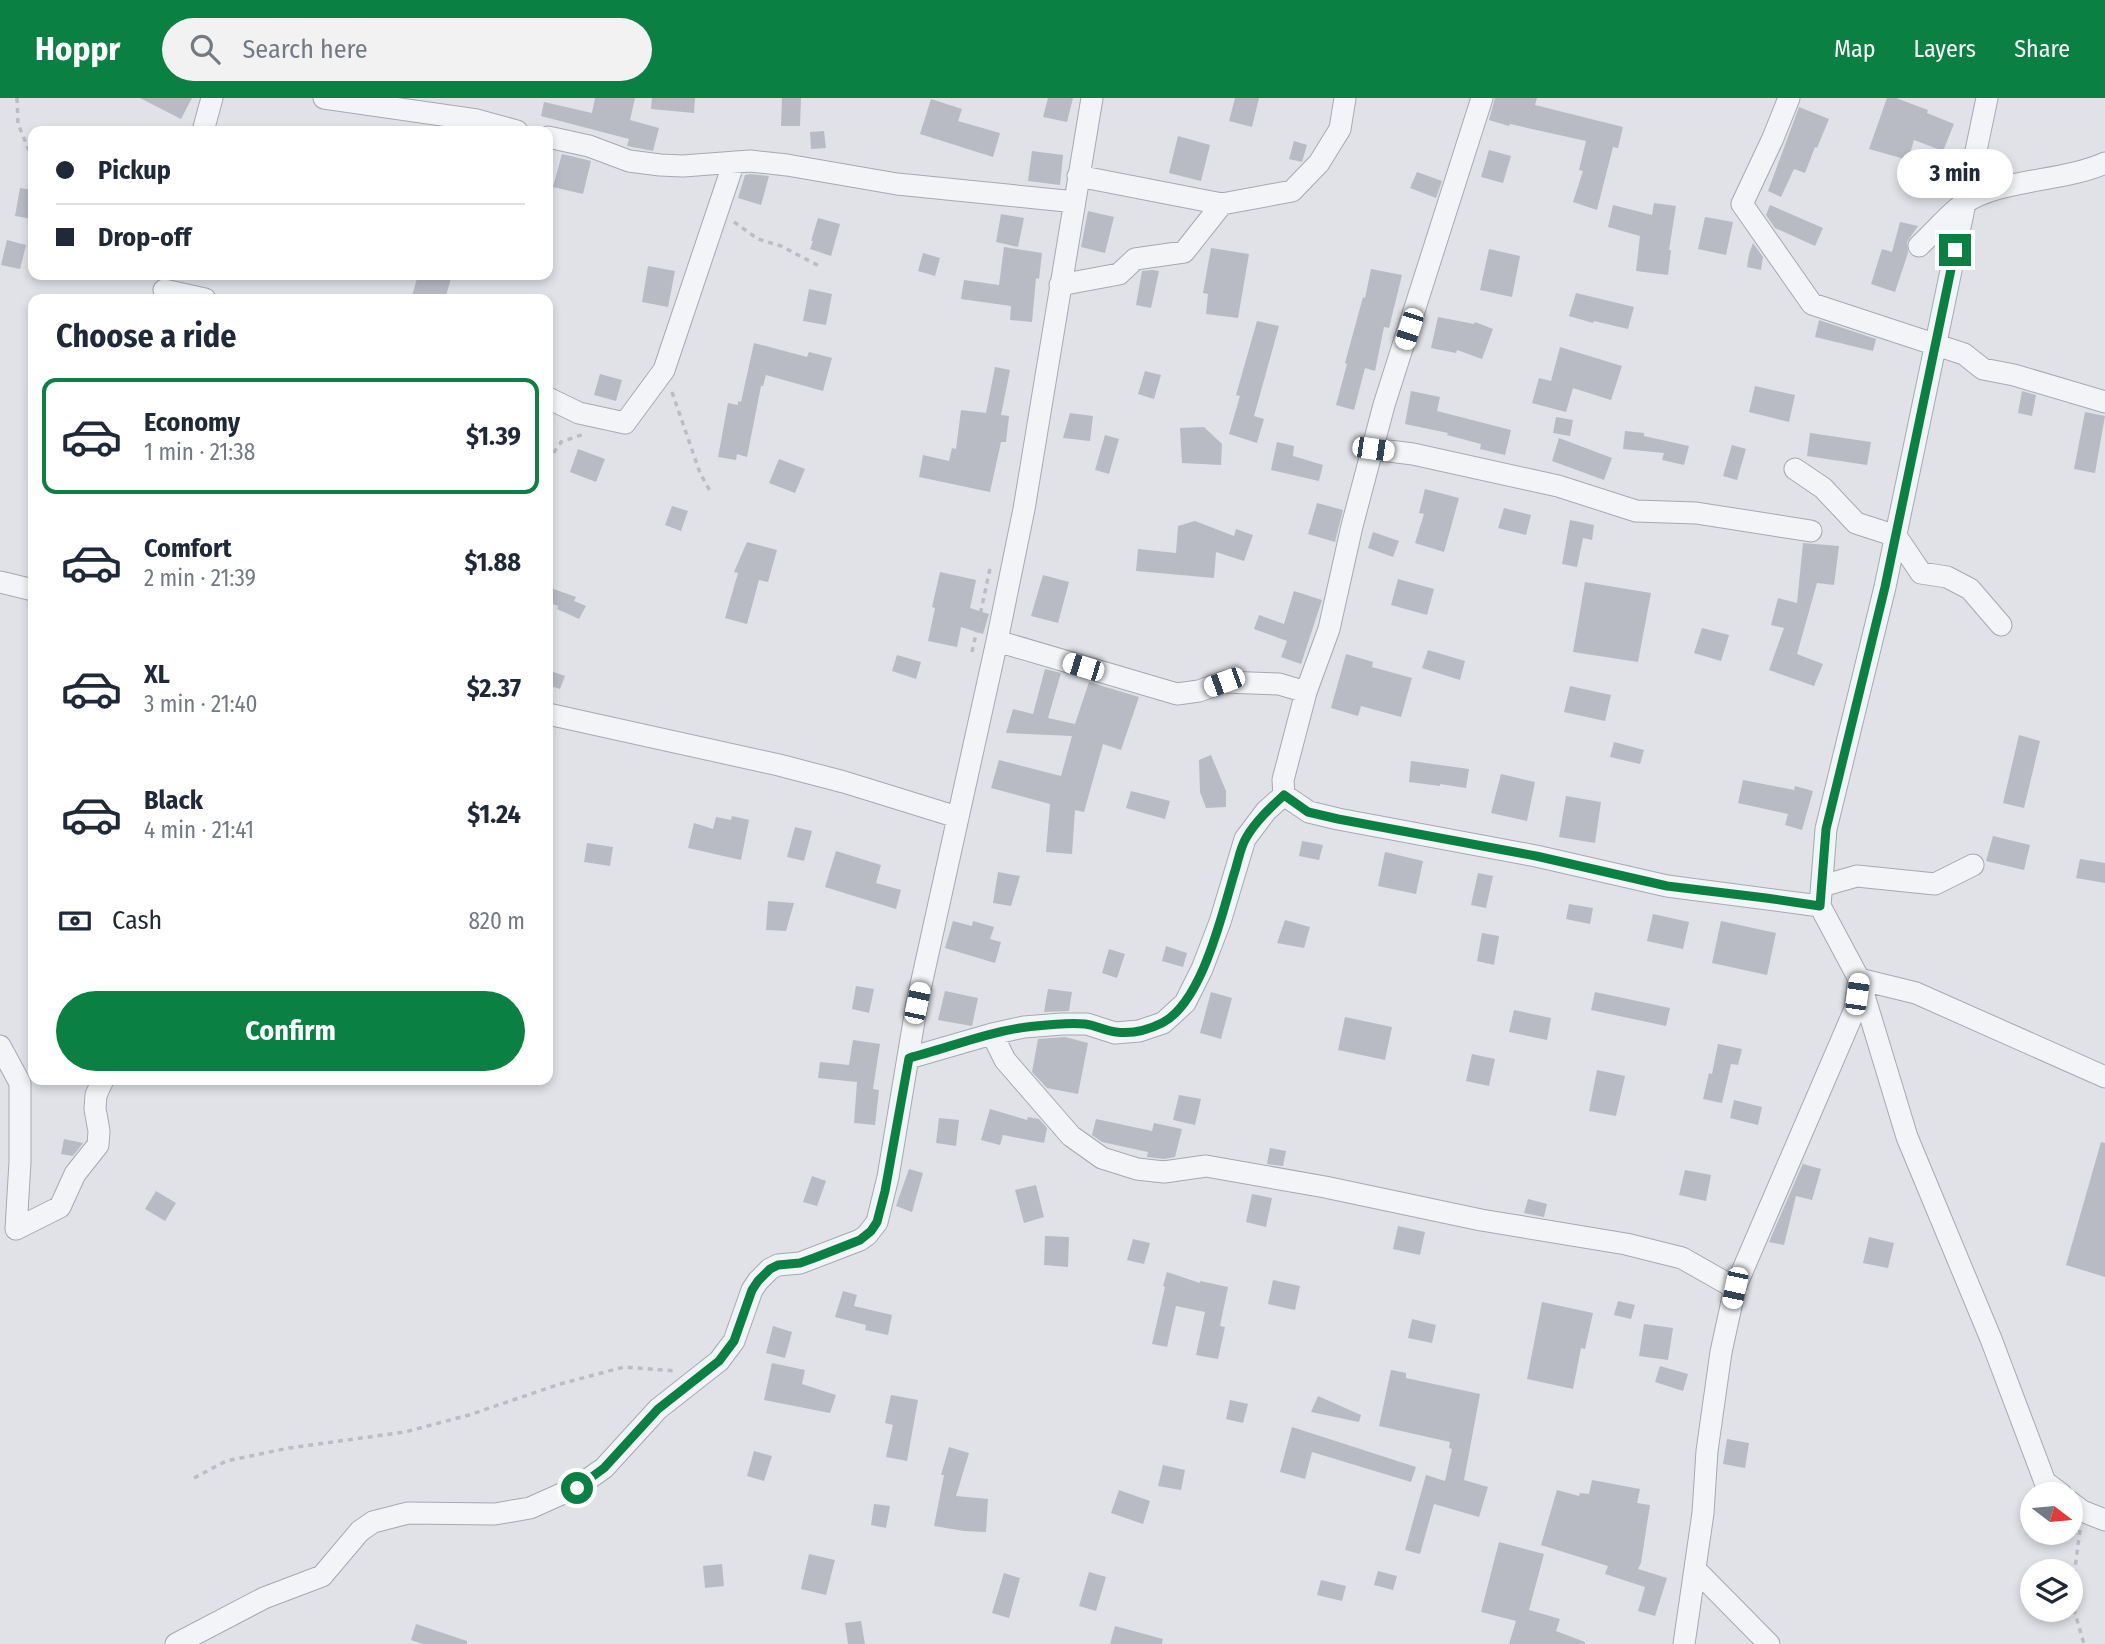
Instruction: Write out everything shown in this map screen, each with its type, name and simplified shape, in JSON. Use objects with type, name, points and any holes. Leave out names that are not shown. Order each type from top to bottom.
[{"type":"street","points":[[204,126],[212,98]]},
{"type":"street","points":[[324,98],[477,120],[499,126]]},
{"type":"street","points":[[176,1644],[264,1598],[322,1576],[360,1531],[373,1522],[408,1513],[495,1514],[530,1508],[577,1488],[604,1468],[658,1409],[719,1361],[730,1348],[752,1290],[770,1269],[778,1265],[800,1263],[860,1240],[877,1222],[884,1196],[917,1003],[1024,509],[1092,98]]},
{"type":"street","points":[[1078,176],[1222,204],[1292,191],[1319,163],[1340,129],[1345,98]]},
{"type":"street","points":[[1284,795],[1283,780],[1306,692],[1329,629],[1352,526],[1384,405],[1482,98]]},
{"type":"street","points":[[1789,98],[1742,204],[1812,304],[1936,343],[1964,354],[1983,369],[2014,374],[2105,402]]},
{"type":"street","points":[[1987,98],[1896,536],[1826,829],[1821,896],[1859,979],[1907,1138],[1995,1350],[2045,1482]]},
{"type":"street","points":[[553,138],[589,146],[629,161],[660,165],[750,161],[897,184],[1066,201]]},
{"type":"street","points":[[553,400],[579,413],[625,423],[664,370],[734,162]]},
{"type":"street","points":[[1919,246],[1964,204],[1992,191],[2088,171],[2105,163]]},
{"type":"street","points":[[1060,285],[1119,274],[1135,259],[1184,252],[1222,204]]},
{"type":"street","points":[[164,288],[186,294]]},
{"type":"street","points":[[1373,449],[1413,454],[1558,486],[1636,512],[1696,513],[1811,531]]},
{"type":"street","points":[[1796,469],[1823,488],[1856,523],[1896,536],[1921,573],[1947,577],[1970,589],[2001,625]]},
{"type":"street","points":[[0,582],[28,589]]},
{"type":"street","points":[[997,641],[1177,694],[1199,691],[1224,682],[1279,684],[1306,692]]},
{"type":"street","points":[[553,715],[779,765],[957,817]]},
{"type":"street","points":[[1284,795],[1308,812],[1338,819],[1536,856],[1667,886],[1766,898],[1821,896],[1857,876],[1936,884],[1973,865]]},
{"type":"street","points":[[909,1058],[1024,1027],[1087,1024],[1115,1032],[1139,1031],[1163,1023],[1185,1003],[1202,969],[1220,922],[1245,839],[1266,811],[1284,795]]},
{"type":"street","points":[[1859,979],[1916,993],[2105,1077]]},
{"type":"street","points":[[1684,1644],[1703,1513],[1709,1438],[1721,1352],[1735,1288],[1855,1009],[1859,979]]},
{"type":"street","points":[[992,1034],[1005,1060],[1071,1136],[1102,1157],[1137,1170],[1164,1172],[1206,1166],[1325,1187],[1481,1220],[1626,1244],[1682,1258],[1735,1288]]},
{"type":"street","points":[[0,1046],[20,1083],[20,1162],[16,1229],[60,1207],[75,1174],[98,1145],[99,1130],[95,1109],[101,1085]]},
{"type":"street","points":[[2083,1509],[2105,1520]]},
{"type":"street","points":[[1695,1570],[1769,1644]]},
{"type":"path","points":[[17,98],[18,124],[28,148]]},
{"type":"path","points":[[719,210],[758,239],[781,246],[821,267]]},
{"type":"path","points":[[664,370],[700,473],[710,491]]},
{"type":"path","points":[[553,454],[561,442],[593,431]]},
{"type":"path","points":[[194,1478],[226,1461],[289,1448],[405,1432],[624,1367],[702,1373]]},
{"type":"path","points":[[2074,1545],[2071,1599],[2084,1644]]},
{"type":"building","points":[[140,98],[192,98],[181,119]]},
{"type":"building","points":[[595,98],[635,98],[630,120],[659,128],[653,151],[627,146],[629,139],[541,116],[544,102],[592,113]]},
{"type":"building","points":[[652,98],[695,98],[694,113],[651,109]]},
{"type":"building","points":[[782,98],[801,98],[800,126],[781,126]]},
{"type":"building","points":[[1048,98],[1073,98],[1067,122],[1043,117]]},
{"type":"building","points":[[1235,98],[1259,98],[1252,127],[1229,121]]},
{"type":"building","points":[[1495,98],[1537,98],[1535,105],[1623,127],[1618,148],[1613,147],[1597,210],[1573,202],[1583,171],[1579,170],[1586,141],[1489,120]]},
{"type":"building","points":[[1887,98],[1896,98],[1928,110],[1927,113],[1954,124],[1943,151],[1914,140],[1908,160],[1869,149]]},
{"type":"building","points":[[931,99],[962,109],[958,121],[1000,133],[993,157],[920,134]]},
{"type":"building","points":[[1799,107],[1829,119],[1805,173],[1794,169],[1781,197],[1768,191]]},
{"type":"building","points":[[824,131],[826,148],[811,149],[810,132]]},
{"type":"building","points":[[1178,136],[1210,145],[1201,181],[1169,173]]},
{"type":"building","points":[[1294,141],[1307,145],[1302,162],[1289,159]]},
{"type":"building","points":[[1489,150],[1511,156],[1503,183],[1481,177]]},
{"type":"building","points":[[1032,151],[1063,155],[1060,185],[1028,181]]},
{"type":"building","points":[[562,154],[591,161],[583,194],[553,187]]},
{"type":"building","points":[[1417,172],[1442,181],[1436,198],[1410,188]]},
{"type":"building","points":[[745,175],[769,176],[761,205],[738,198]]},
{"type":"building","points":[[20,188],[28,189],[28,218],[15,216]]},
{"type":"building","points":[[1654,203],[1676,206],[1668,275],[1636,271],[1640,236],[1608,227],[1613,205],[1652,215]]},
{"type":"building","points":[[1770,205],[1823,228],[1815,246],[1775,228],[1766,215]]},
{"type":"building","points":[[1088,211],[1114,217],[1105,253],[1081,247]]},
{"type":"building","points":[[1001,214],[1024,218],[1018,247],[996,242]]},
{"type":"building","points":[[1705,217],[1733,222],[1726,255],[1698,249]]},
{"type":"building","points":[[818,218],[840,224],[831,256],[810,249]]},
{"type":"building","points":[[1900,222],[1918,226],[1907,242],[1908,253],[1895,292],[1871,284],[1882,249],[1892,252]]},
{"type":"building","points":[[7,240],[26,245],[20,269],[1,265]]},
{"type":"building","points":[[1753,243],[1763,257],[1761,270],[1747,267]]},
{"type":"building","points":[[1004,247],[1042,253],[1039,279],[1036,278],[1032,322],[1010,320],[1011,306],[961,299],[964,280],[999,285]]},
{"type":"building","points":[[1211,248],[1249,254],[1238,318],[1206,314],[1208,294],[1203,293]]},
{"type":"building","points":[[1489,249],[1520,256],[1512,297],[1480,290]]},
{"type":"building","points":[[923,253],[940,258],[935,276],[918,271]]},
{"type":"building","points":[[648,266],[675,271],[668,307],[642,302]]},
{"type":"building","points":[[1371,269],[1402,275],[1389,328],[1384,327],[1375,371],[1365,368],[1354,410],[1336,405]]},
{"type":"building","points":[[1142,271],[1159,271],[1151,308],[1136,305]]},
{"type":"building","points":[[417,280],[451,280],[446,294],[412,294]]},
{"type":"building","points":[[809,289],[832,294],[826,325],[803,321]]},
{"type":"building","points":[[1576,293],[1634,307],[1628,329],[1569,316]]},
{"type":"building","points":[[1438,317],[1474,324],[1475,322],[1493,329],[1482,359],[1457,350],[1456,353],[1431,348]]},
{"type":"building","points":[[1819,320],[1876,339],[1873,351],[1815,337]]},
{"type":"building","points":[[1257,321],[1279,326],[1254,416],[1264,419],[1257,443],[1229,434],[1240,396],[1236,395]]},
{"type":"building","points":[[754,343],[807,357],[809,352],[832,358],[823,391],[766,375],[761,386],[747,457],[737,454],[736,460],[718,457],[728,403],[738,405],[738,401],[741,402]]},
{"type":"building","points":[[1560,347],[1622,366],[1611,400],[1573,388],[1566,412],[1532,403],[1539,378],[1551,381]]},
{"type":"building","points":[[995,367],[1010,370],[1001,415],[1009,416],[1006,442],[1001,442],[990,492],[919,477],[923,455],[949,461],[952,448],[956,449],[961,410],[986,413]]},
{"type":"building","points":[[1145,371],[1161,375],[1154,399],[1138,394]]},
{"type":"building","points":[[600,374],[622,380],[616,401],[594,395]]},
{"type":"building","points":[[1755,386],[1795,395],[1789,422],[1749,412]]},
{"type":"building","points":[[1411,391],[1440,397],[1437,411],[1511,430],[1505,455],[1480,449],[1481,444],[1447,435],[1448,433],[1405,424]]},
{"type":"building","points":[[2022,391],[2036,395],[2032,416],[2018,413]]},
{"type":"building","points":[[2085,412],[2105,416],[2095,473],[2074,469]]},
{"type":"building","points":[[1070,413],[1093,416],[1090,441],[1063,438]]},
{"type":"building","points":[[1556,417],[1573,420],[1570,436],[1553,433]]},
{"type":"building","points":[[1204,427],[1222,444],[1221,465],[1182,463],[1180,428]]},
{"type":"building","points":[[1625,431],[1644,433],[1644,436],[1689,446],[1684,465],[1662,460],[1664,453],[1623,449]]},
{"type":"building","points":[[1810,433],[1871,442],[1867,465],[1807,456]]},
{"type":"building","points":[[1105,435],[1119,439],[1109,474],[1095,470]]},
{"type":"building","points":[[1559,438],[1612,458],[1604,480],[1552,461]]},
{"type":"building","points":[[1277,442],[1294,446],[1293,456],[1323,465],[1319,481],[1271,470]]},
{"type":"building","points":[[1732,445],[1746,449],[1737,480],[1723,476]]},
{"type":"building","points":[[578,449],[605,459],[596,482],[570,472]]},
{"type":"building","points":[[779,459],[805,469],[795,493],[769,483]]},
{"type":"building","points":[[1425,489],[1459,498],[1444,552],[1415,543],[1424,514],[1419,513]]},
{"type":"building","points":[[1317,503],[1343,510],[1335,542],[1308,534]]},
{"type":"building","points":[[672,506],[688,511],[681,531],[665,525]]},
{"type":"building","points":[[1504,508],[1531,515],[1526,535],[1498,528]]},
{"type":"building","points":[[1570,520],[1594,525],[1592,540],[1583,538],[1577,567],[1562,564]]},
{"type":"building","points":[[1195,521],[1234,536],[1236,529],[1253,535],[1244,561],[1216,552],[1214,578],[1136,571],[1138,549],[1176,553],[1178,526]]},
{"type":"building","points":[[1373,532],[1399,541],[1393,557],[1368,548]]},
{"type":"building","points":[[747,542],[777,550],[768,582],[759,580],[747,624],[725,618],[738,573],[734,572]]},
{"type":"building","points":[[1803,543],[1839,546],[1834,585],[1817,583],[1797,654],[1823,664],[1814,686],[1769,670],[1784,628],[1771,625],[1778,598],[1797,603]]},
{"type":"building","points":[[940,572],[976,580],[970,608],[989,614],[983,634],[961,627],[957,647],[928,641]]},
{"type":"building","points":[[1043,575],[1069,582],[1058,623],[1031,616]]},
{"type":"building","points":[[1398,579],[1434,589],[1427,615],[1391,605]]},
{"type":"building","points":[[1585,582],[1651,593],[1638,662],[1573,652]]},
{"type":"building","points":[[553,589],[576,597],[574,601],[586,606],[579,619],[557,609],[558,606],[553,604]]},
{"type":"building","points":[[1294,591],[1322,600],[1301,664],[1281,657],[1287,641],[1254,629],[1259,615],[1284,624]]},
{"type":"building","points":[[1702,628],[1729,635],[1721,661],[1694,653]]},
{"type":"building","points":[[1428,650],[1465,661],[1460,680],[1422,668]]},
{"type":"building","points":[[1346,654],[1373,662],[1372,667],[1412,678],[1401,717],[1361,706],[1358,716],[1331,708]]},
{"type":"building","points":[[897,655],[921,662],[916,679],[892,671]]},
{"type":"building","points":[[1045,669],[1061,673],[1048,718],[1075,724],[1089,682],[1139,697],[1121,750],[1103,744],[1084,812],[1075,810],[1072,854],[1046,852],[1050,804],[991,788],[999,760],[1061,776],[1072,736],[1006,733],[1013,709],[1033,714]]},
{"type":"building","points":[[553,672],[565,676],[560,689],[553,687]]},
{"type":"building","points":[[1570,686],[1611,695],[1605,721],[1564,712]]},
{"type":"building","points":[[2019,735],[2040,741],[2024,808],[2003,803]]},
{"type":"building","points":[[1614,742],[1644,750],[1640,764],[1610,757]]},
{"type":"building","points":[[1211,755],[1226,791],[1226,807],[1206,808],[1200,792],[1199,760]]},
{"type":"building","points":[[1411,761],[1469,769],[1466,788],[1409,782]]},
{"type":"building","points":[[1501,774],[1535,782],[1527,821],[1491,813]]},
{"type":"building","points":[[1743,780],[1794,790],[1795,786],[1813,791],[1802,830],[1785,825],[1788,814],[1738,803]]},
{"type":"building","points":[[1131,791],[1170,801],[1165,819],[1126,808]]},
{"type":"building","points":[[1566,796],[1601,802],[1595,843],[1559,837]]},
{"type":"building","points":[[732,816],[749,820],[741,860],[688,848],[694,823],[713,829],[716,817],[731,820]]},
{"type":"building","points":[[795,827],[812,831],[804,861],[787,857]]},
{"type":"building","points":[[1993,836],[2030,845],[2024,870],[1986,861]]},
{"type":"building","points":[[1302,841],[1323,845],[1319,860],[1299,856]]},
{"type":"building","points":[[587,843],[613,847],[610,866],[584,862]]},
{"type":"building","points":[[836,851],[881,865],[876,883],[901,890],[896,909],[825,887]]},
{"type":"building","points":[[1385,852],[1423,861],[1416,894],[1378,886]]},
{"type":"building","points":[[2080,859],[2105,863],[2105,883],[2076,878]]},
{"type":"building","points":[[998,872],[1020,876],[1011,906],[993,903]]},
{"type":"building","points":[[1478,873],[1493,876],[1486,908],[1471,905]]},
{"type":"building","points":[[768,901],[794,903],[786,931],[766,930]]},
{"type":"building","points":[[1569,904],[1593,908],[1590,924],[1566,919]]},
{"type":"building","points":[[1653,914],[1689,922],[1683,949],[1647,941]]},
{"type":"building","points":[[1285,920],[1310,927],[1304,948],[1277,943]]},
{"type":"building","points":[[953,921],[972,926],[973,921],[994,927],[990,939],[1001,942],[995,963],[945,948]]},
{"type":"building","points":[[1721,921],[1776,933],[1767,975],[1712,963]]},
{"type":"building","points":[[1482,933],[1499,936],[1494,965],[1477,961]]},
{"type":"building","points":[[1166,946],[1187,953],[1183,967],[1162,961]]},
{"type":"building","points":[[1109,949],[1125,954],[1117,978],[1102,973]]},
{"type":"building","points":[[856,986],[874,989],[869,1013],[852,1009]]},
{"type":"building","points":[[1048,989],[1072,992],[1069,1011],[1044,1012]]},
{"type":"building","points":[[945,991],[978,998],[972,1026],[938,1020]]},
{"type":"building","points":[[1211,992],[1232,998],[1221,1039],[1200,1033]]},
{"type":"building","points":[[1595,992],[1670,1008],[1666,1026],[1591,1010]]},
{"type":"building","points":[[1514,1010],[1551,1018],[1547,1040],[1509,1032]]},
{"type":"building","points":[[1345,1017],[1392,1027],[1385,1060],[1338,1050]]},
{"type":"building","points":[[1065,1037],[1088,1043],[1078,1094],[1047,1088],[1032,1072],[1038,1039]]},
{"type":"building","points":[[853,1040],[880,1044],[873,1089],[879,1090],[875,1125],[854,1123],[857,1082],[818,1078],[820,1062],[849,1065]]},
{"type":"building","points":[[1718,1044],[1742,1049],[1738,1065],[1731,1064],[1722,1103],[1703,1099],[1709,1073],[1712,1074]]},
{"type":"building","points":[[1472,1054],[1495,1059],[1489,1086],[1466,1081]]},
{"type":"building","points":[[1597,1070],[1625,1076],[1616,1116],[1589,1111]]},
{"type":"building","points":[[1179,1095],[1201,1099],[1195,1125],[1173,1120]]},
{"type":"building","points":[[1734,1100],[1762,1107],[1758,1125],[1730,1118]]},
{"type":"building","points":[[990,1109],[1027,1120],[1028,1117],[1039,1119],[1047,1128],[1044,1143],[1003,1135],[1000,1145],[981,1140]]},
{"type":"building","points":[[939,1118],[959,1120],[956,1146],[936,1143]]},
{"type":"building","points":[[1096,1119],[1152,1131],[1154,1123],[1182,1129],[1175,1157],[1147,1157],[1148,1152],[1102,1142],[1092,1135]]},
{"type":"building","points":[[64,1139],[83,1143],[73,1156],[61,1154]]},
{"type":"building","points":[[2101,1142],[2105,1143],[2105,1277],[2066,1265]]},
{"type":"building","points":[[1270,1148],[1286,1151],[1283,1166],[1267,1164]]},
{"type":"building","points":[[1804,1161],[1803,1164],[1821,1169],[1812,1200],[1796,1196],[1784,1245],[1769,1242]]},
{"type":"building","points":[[909,1169],[923,1173],[912,1212],[896,1206]]},
{"type":"building","points":[[1685,1170],[1711,1175],[1706,1201],[1679,1195]]},
{"type":"building","points":[[812,1176],[826,1181],[817,1206],[803,1202]]},
{"type":"building","points":[[1036,1185],[1044,1217],[1024,1223],[1015,1190]]},
{"type":"building","points":[[156,1191],[176,1203],[165,1221],[145,1209]]},
{"type":"building","points":[[1252,1194],[1272,1198],[1266,1227],[1246,1222]]},
{"type":"building","points":[[1528,1199],[1547,1204],[1544,1217],[1524,1213]]},
{"type":"building","points":[[1398,1226],[1425,1232],[1420,1255],[1393,1249]]},
{"type":"building","points":[[1045,1236],[1069,1237],[1068,1267],[1044,1265]]},
{"type":"building","points":[[1869,1237],[1894,1243],[1888,1268],[1863,1263]]},
{"type":"building","points":[[1133,1239],[1150,1243],[1144,1264],[1127,1260]]},
{"type":"building","points":[[1167,1272],[1200,1283],[1228,1287],[1220,1326],[1225,1327],[1218,1359],[1196,1355],[1205,1312],[1176,1306],[1167,1347],[1152,1344]]},
{"type":"building","points":[[1273,1280],[1300,1286],[1295,1310],[1268,1304]]},
{"type":"building","points":[[843,1291],[857,1295],[854,1306],[892,1315],[888,1335],[865,1330],[866,1325],[835,1317]]},
{"type":"building","points":[[1618,1301],[1635,1305],[1631,1319],[1614,1315]]},
{"type":"building","points":[[1542,1302],[1593,1313],[1585,1349],[1581,1348],[1573,1389],[1527,1379]]},
{"type":"building","points":[[1412,1319],[1436,1325],[1432,1343],[1408,1338]]},
{"type":"building","points":[[1644,1324],[1673,1328],[1668,1360],[1639,1356]]},
{"type":"building","points":[[773,1326],[792,1332],[785,1358],[766,1353]]},
{"type":"building","points":[[772,1363],[805,1370],[802,1384],[836,1395],[830,1413],[764,1400]]},
{"type":"building","points":[[1660,1366],[1688,1374],[1683,1391],[1655,1382]]},
{"type":"building","points":[[1391,1370],[1406,1373],[1406,1378],[1480,1394],[1464,1480],[1488,1487],[1479,1517],[1434,1504],[1420,1554],[1405,1550],[1426,1475],[1445,1481],[1452,1449],[1449,1448],[1450,1442],[1379,1426]]},
{"type":"building","points":[[891,1395],[918,1400],[907,1461],[886,1457],[893,1425],[885,1423]]},
{"type":"building","points":[[1318,1396],[1361,1415],[1359,1422],[1311,1412]]},
{"type":"building","points":[[1230,1400],[1248,1404],[1243,1423],[1226,1419]]},
{"type":"building","points":[[1292,1427],[1416,1467],[1411,1482],[1312,1452],[1305,1479],[1280,1472]]},
{"type":"building","points":[[1727,1439],[1749,1443],[1745,1468],[1723,1464]]},
{"type":"building","points":[[949,1447],[969,1453],[956,1496],[988,1499],[986,1532],[934,1526],[944,1475],[941,1475]]},
{"type":"building","points":[[754,1451],[772,1456],[764,1481],[747,1476]]},
{"type":"building","points":[[1163,1465],[1185,1470],[1181,1490],[1158,1486]]},
{"type":"building","points":[[1592,1480],[1640,1489],[1637,1503],[1650,1505],[1638,1569],[1667,1578],[1655,1616],[1638,1611],[1645,1587],[1605,1574],[1608,1566],[1541,1545],[1557,1490],[1579,1496],[1580,1493],[1589,1494]]},
{"type":"building","points":[[1119,1490],[1150,1501],[1143,1524],[1111,1513]]},
{"type":"building","points":[[874,1504],[890,1506],[886,1528],[871,1525]]},
{"type":"building","points":[[1499,1542],[1544,1554],[1529,1610],[1560,1619],[1556,1631],[1585,1644],[1509,1644],[1516,1621],[1481,1612]]},
{"type":"building","points":[[809,1554],[835,1560],[826,1595],[801,1589]]},
{"type":"building","points":[[722,1564],[724,1586],[705,1588],[703,1566]]},
{"type":"building","points":[[1378,1571],[1397,1576],[1393,1590],[1374,1585]]},
{"type":"building","points":[[1089,1572],[1106,1577],[1096,1611],[1079,1606]]},
{"type":"building","points":[[1004,1573],[1020,1578],[1009,1618],[992,1613]]},
{"type":"building","points":[[1321,1580],[1346,1586],[1342,1601],[1317,1595]]},
{"type":"building","points":[[861,1621],[865,1644],[848,1644],[845,1623]]},
{"type":"building","points":[[416,1624],[467,1641],[467,1644],[423,1644],[411,1640]]},
{"type":"building","points":[[1115,1626],[1163,1639],[1162,1644],[1110,1644]]},
{"type":"route","points":[[577,1488],[604,1468],[658,1409],[719,1361],[734,1341],[752,1290],[770,1269],[814,1258],[860,1240],[871,1231],[882,1206],[909,1058],[1024,1027],[1087,1024],[1115,1032],[1139,1031],[1163,1023],[1177,1012],[1185,1003],[1202,969],[1220,922],[1245,839],[1266,811],[1284,795],[1308,812],[1338,819],[1473,843],[1667,886],[1820,906],[1826,829],[1885,587],[1955,250]]}]
